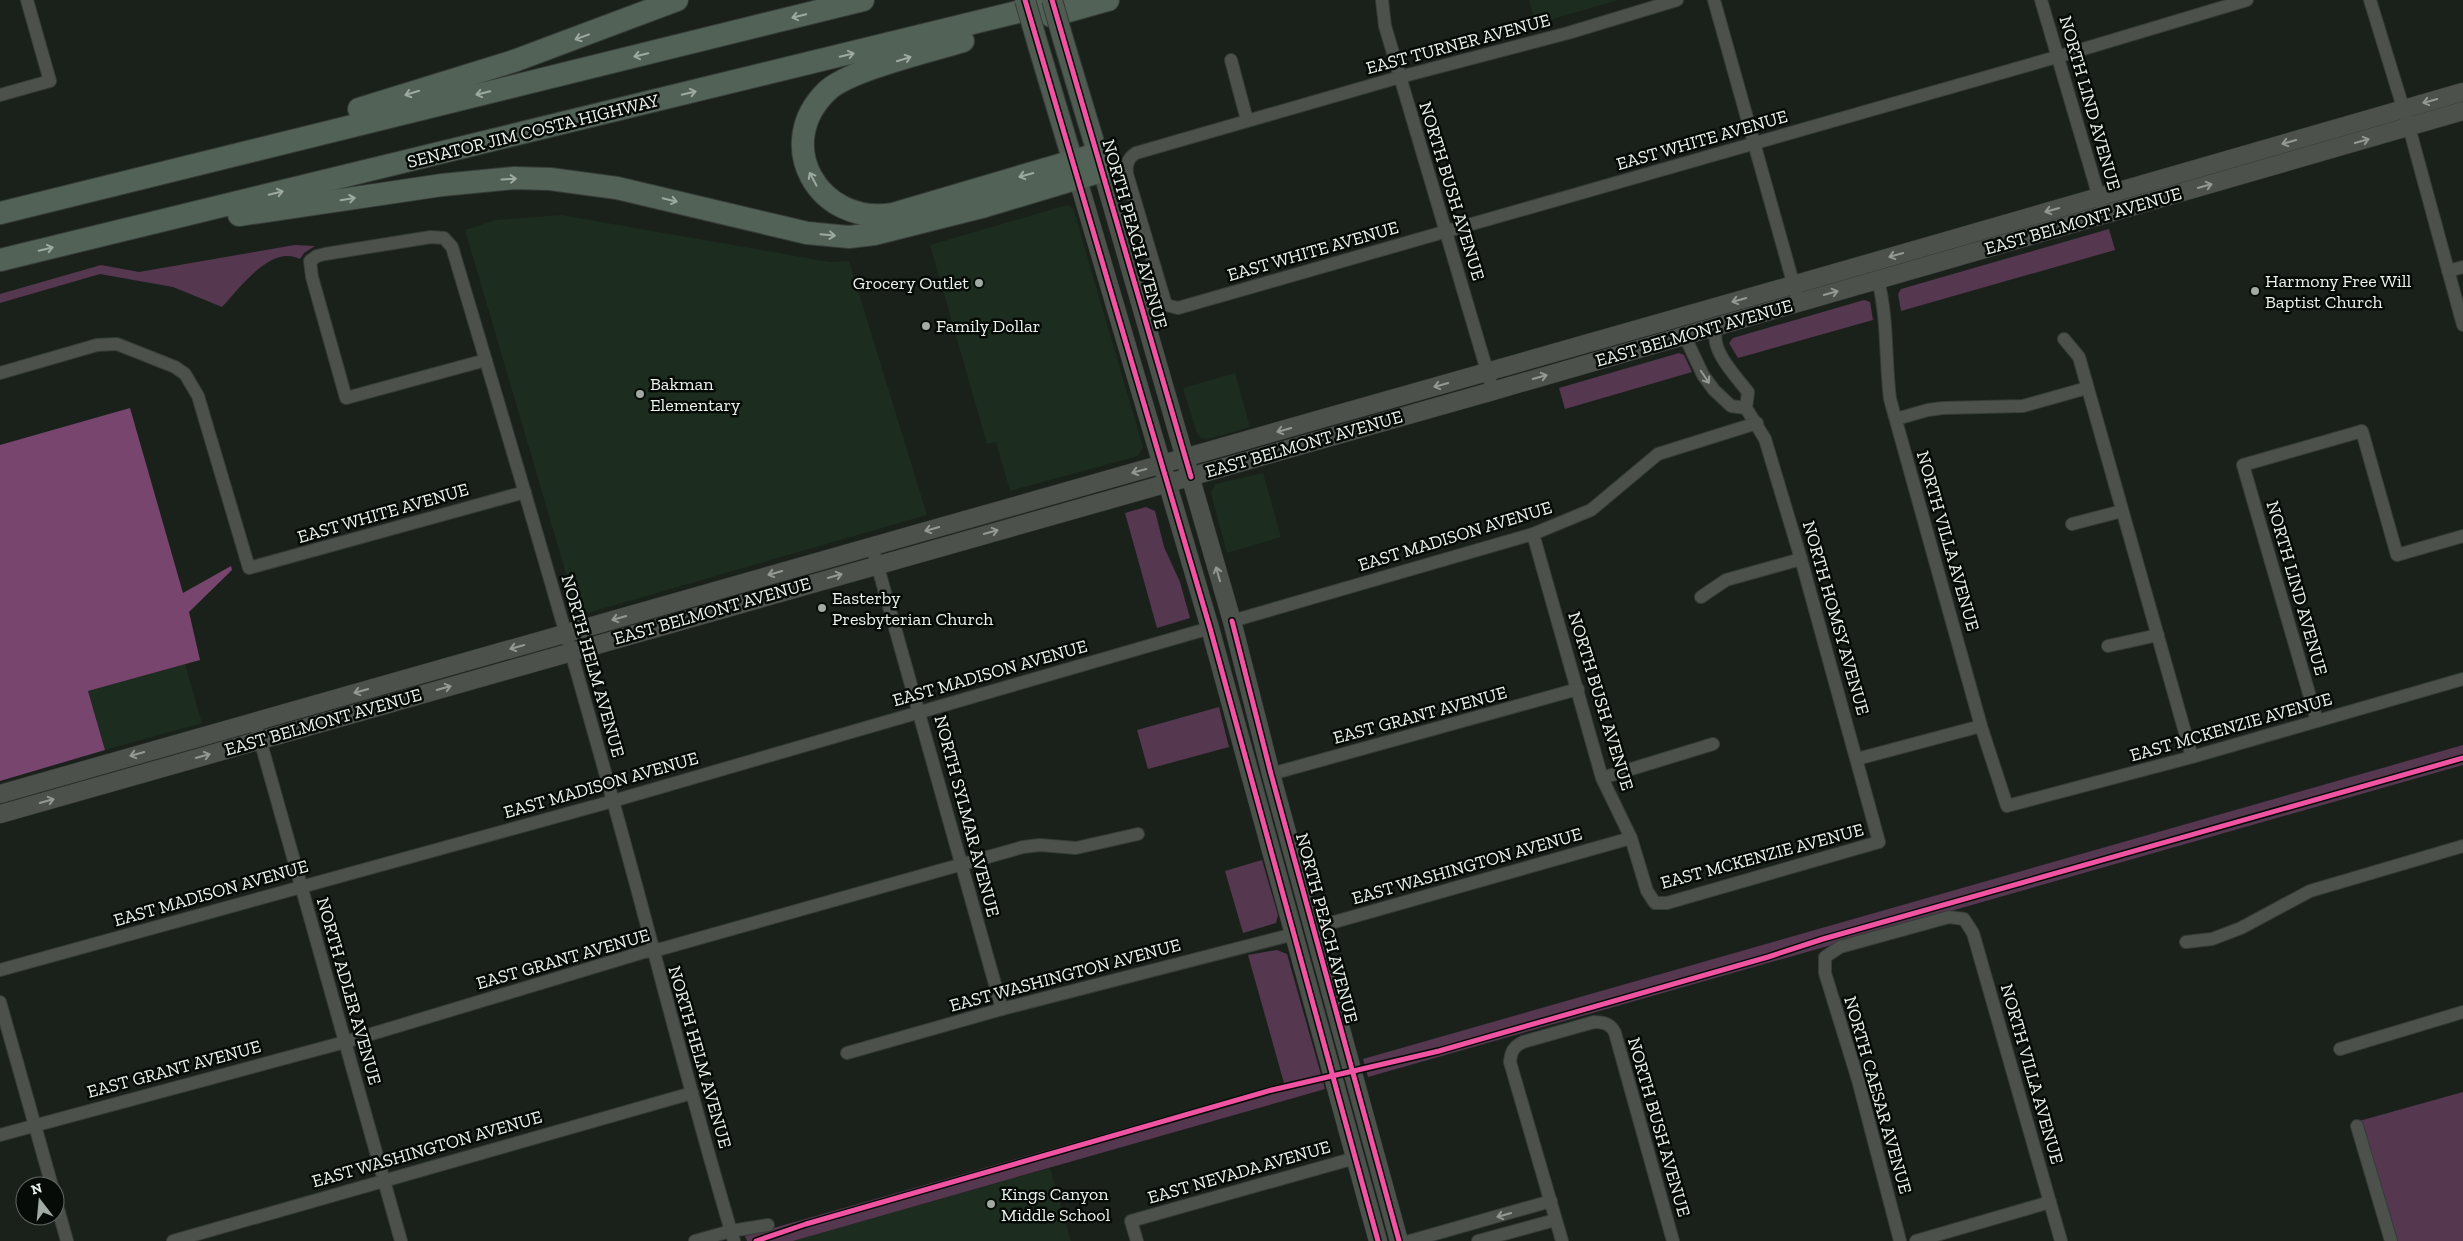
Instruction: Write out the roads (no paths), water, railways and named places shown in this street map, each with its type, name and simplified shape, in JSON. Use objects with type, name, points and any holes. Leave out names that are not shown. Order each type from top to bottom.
[{"type":"highway","points":[[82,193],[514,61],[677,0]]},
{"type":"highway","points":[[0,213],[863,0]]},
{"type":"highway","name":"SENATOR JIM COSTA HIGHWAY","points":[[0,260],[1067,0]]},
{"type":"highway","points":[[1100,163],[894,214],[867,216],[855,214],[836,204],[817,186],[805,156],[804,129],[813,107],[820,98],[829,89],[854,75],[979,36],[1108,0]]},
{"type":"highway","points":[[92,238],[442,185],[514,178],[550,179],[617,188],[807,233],[849,237],[874,234],[984,206],[1075,170]]},
{"type":"main road","name":"NORTH PEACH AVENUE","points":[[1025,0],[1210,628],[1378,1241]]},
{"type":"main road","name":"NORTH PEACH AVENUE","points":[[1052,0],[1232,621],[1270,774],[1399,1241]]},
{"type":"main road","name":"EAST BELMONT AVENUE","points":[[0,794],[1488,372],[2463,92]]},
{"type":"main road","name":"EAST BELMONT AVENUE","points":[[0,814],[1493,391],[2463,111]]},
{"type":"main road","points":[[1223,674],[1237,695],[1259,767],[1270,774]]},
{"type":"main road","points":[[1294,934],[1305,942],[1321,989],[1334,1007]]},
{"type":"main road","points":[[1355,1158],[1364,1163],[1371,1174],[1392,1241]]},
{"type":"street","points":[[0,95],[50,81],[27,0]]},
{"type":"street","name":"NORTH BUSH AVENUE","points":[[1382,0],[1385,26],[1493,391]]},
{"type":"street","name":"EAST TURNER AVENUE","points":[[1166,305],[1127,174],[1126,166],[1129,157],[1136,153],[1247,120],[1400,77],[1568,34],[1678,0]]},
{"type":"street","points":[[1714,0],[1799,303]]},
{"type":"street","name":"NORTH LIND AVENUE","points":[[2041,0],[2060,56],[2104,215]]},
{"type":"street","name":"EAST WHITE AVENUE","points":[[1166,305],[1178,308],[2060,56],[2247,0]]},
{"type":"street","points":[[2370,0],[2404,109],[2463,324]]},
{"type":"street","points":[[1230,60],[1247,120]]},
{"type":"street","name":"NORTH HELM AVENUE","points":[[486,360],[346,398],[312,277],[310,261],[317,256],[325,254],[431,237],[444,238],[452,247],[486,360],[525,492],[569,652],[613,800],[652,951],[732,1236]]},
{"type":"street","points":[[2448,271],[2463,267]]},
{"type":"street","name":"NORTH VILLA AVENUE","points":[[1878,280],[1884,303],[1887,375],[1896,419],[1981,726],[2007,806]]},
{"type":"street","name":"NORTH HOMSY AVENUE","points":[[1717,326],[1714,333],[1715,343],[1723,358],[1748,392],[1746,408],[1757,423],[1765,439],[1801,559],[1857,759],[1878,842]]},
{"type":"street","points":[[1680,337],[1687,341],[1703,375],[1730,406],[1746,408]]},
{"type":"street","points":[[2064,339],[2079,357],[2192,757]]},
{"type":"street","name":"EAST WHITE AVENUE","points":[[0,373],[108,344],[127,346],[185,374],[198,396],[249,568],[525,492]]},
{"type":"street","points":[[1896,419],[1943,408],[2023,406],[2087,388]]},
{"type":"street","name":"EAST MADISON AVENUE","points":[[1232,621],[1533,534],[1591,510],[1658,454],[1757,423]]},
{"type":"street","name":"NORTH LIND AVENUE","points":[[2317,721],[2243,464],[2362,430],[2397,555],[2463,536]]},
{"type":"street","points":[[2072,524],[2122,511]]},
{"type":"street","name":"NORTH BUSH AVENUE","points":[[1533,534],[1602,778],[1630,838],[1647,891],[1655,902]]},
{"type":"street","name":"NORTH SYLMAR AVENUE","points":[[872,546],[920,711],[961,866],[1002,1009]]},
{"type":"street","points":[[1701,597],[1726,580],[1801,559]]},
{"type":"street","name":"EAST MADISON AVENUE","points":[[0,970],[613,800],[1210,628]]},
{"type":"street","points":[[2108,646],[2158,635]]},
{"type":"street","name":"EAST MCKENZIE AVENUE","points":[[2007,806],[2192,757],[2463,679]]},
{"type":"street","name":"EAST GRANT AVENUE","points":[[1270,774],[1578,689]]},
{"type":"street","name":"NORTH ADLER AVENUE","points":[[255,722],[401,1241]]},
{"type":"street","points":[[1857,759],[1981,726]]},
{"type":"street","points":[[1602,778],[1713,744]]},
{"type":"street","name":"EAST GRANT AVENUE","points":[[0,1135],[34,1124],[345,1042],[652,951],[961,866],[1022,847],[1040,845],[1076,848],[1138,834]]},
{"type":"street","name":"EAST WASHINGTON AVENUE","points":[[1314,928],[1630,838]]},
{"type":"street","name":"EAST MCKENZIE AVENUE","points":[[1655,902],[1667,902],[1878,842]]},
{"type":"street","points":[[2186,942],[2212,939],[2242,928],[2310,891],[2463,846]]},
{"type":"street","name":"NORTH CAESAR AVENUE","points":[[1900,1241],[1858,1080],[1825,973],[1825,958],[1840,947],[1949,917],[1964,919]]},
{"type":"street","name":"NORTH VILLA AVENUE","points":[[1964,919],[1973,933],[2061,1241]]},
{"type":"street","name":"EAST WASHINGTON AVENUE","points":[[846,1053],[1002,1009],[1294,934]]},
{"type":"street","points":[[0,1002],[49,1176]]},
{"type":"street","points":[[2340,1049],[2463,1012]]},
{"type":"street","name":"NORTH BUSH AVENUE","points":[[1551,1201],[1510,1062],[1512,1050],[1522,1042],[1594,1022],[1608,1024],[1615,1033],[1673,1241]]},
{"type":"street","name":"EAST WASHINGTON AVENUE","points":[[173,1241],[384,1179],[692,1093]]},
{"type":"street","points":[[2358,1126],[2391,1241]]},
{"type":"street","name":"EAST NEVADA AVENUE","points":[[1137,1241],[1131,1221],[1355,1158]]},
{"type":"street","points":[[1410,1241],[1551,1201],[1562,1241]]},
{"type":"street","points":[[1916,1241],[2050,1202]]},
{"type":"street","points":[[1478,1241],[1555,1220]]},
{"type":"street","points":[[695,1241],[732,1236],[768,1225]]},
{"type":"street","points":[[63,1226],[67,1241]]},
{"type":"place","name":"Grocery Outlet","points":[[979,283]]},
{"type":"place","name":"Harmony Free Will Baptist Church","points":[[2255,291]]},
{"type":"place","name":"Family Dollar","points":[[926,326]]},
{"type":"place","name":"Bakman Elementary","points":[[640,394]]},
{"type":"place","name":"Easterby Presbyterian Church","points":[[822,608]]},
{"type":"place","name":"Kings Canyon Middle School","points":[[991,1204]]}]
